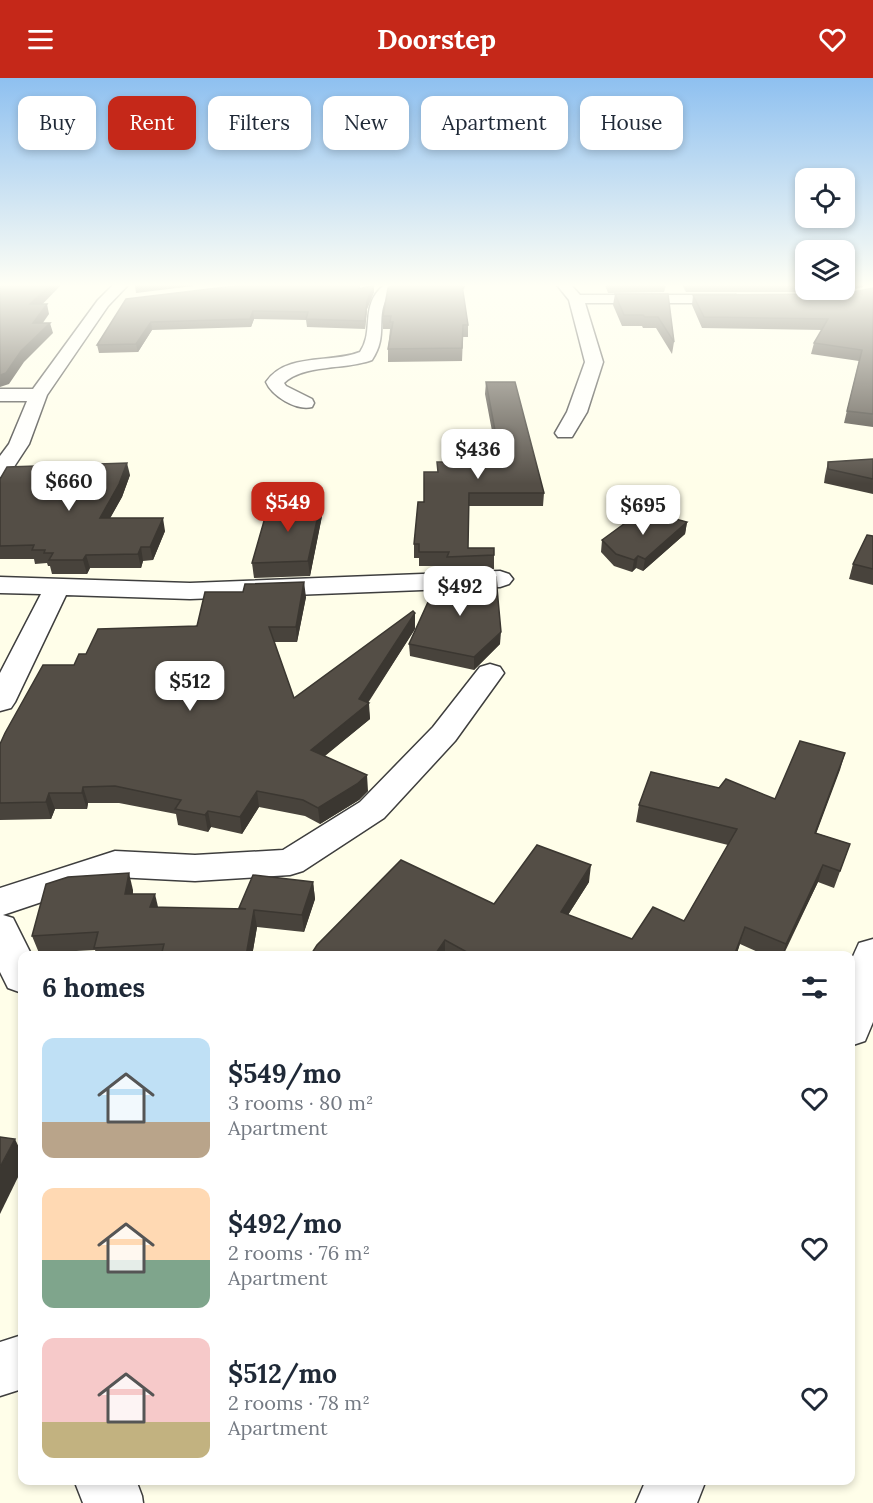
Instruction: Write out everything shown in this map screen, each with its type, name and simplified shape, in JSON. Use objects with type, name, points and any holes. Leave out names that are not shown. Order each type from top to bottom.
[{"type":"street","points":[[0,471],[20,444],[38,395],[69,352]]},
{"type":"street","points":[[305,403],[278,389],[275,382],[281,374],[300,368],[354,361],[366,356],[368,352]]},
{"type":"street","points":[[565,433],[577,412],[594,362],[591,352]]},
{"type":"street","points":[[0,395],[38,395]]},
{"type":"street","points":[[0,585],[190,591],[500,579]]},
{"type":"street","points":[[0,702],[57,587]]},
{"type":"street","points":[[0,902],[115,864],[195,868],[290,862],[372,810],[444,734],[490,673]]},
{"type":"street","points":[[0,928],[18,968]]},
{"type":"street","points":[[855,1013],[873,954]]},
{"type":"street","points":[[0,1369],[18,1363]]},
{"type":"street","points":[[106,1485],[113,1496],[113,1503]]},
{"type":"street","points":[[666,1503],[675,1485]]},
{"type":"building","points":[[0,352],[21,352],[6,373],[0,375]]},
{"type":"building","points":[[862,352],[873,352],[873,414],[847,411]]},
{"type":"building","points":[[486,382],[515,382],[544,493],[469,493],[468,548],[494,548],[494,555],[447,557],[449,552],[419,552],[419,544],[414,544],[418,502],[424,502],[424,472],[438,472],[437,462],[484,462],[484,459],[497,459],[496,452],[499,452]]},
{"type":"building","points":[[873,459],[873,479],[828,469],[828,462]]},
{"type":"building","points":[[127,463],[119,484],[100,518],[163,518],[150,547],[141,547],[138,554],[86,555],[83,560],[49,560],[53,553],[44,553],[45,550],[32,550],[34,545],[0,546],[0,479],[7,467]]},
{"type":"building","points":[[276,502],[321,502],[308,561],[252,563],[268,507],[274,507]]},
{"type":"building","points":[[650,512],[687,522],[645,559],[638,556],[634,560],[616,554],[602,540],[628,521],[636,523]]},
{"type":"building","points":[[867,535],[873,536],[873,569],[853,564]]},
{"type":"building","points":[[496,577],[501,632],[474,657],[409,644],[438,580]]},
{"type":"building","points":[[304,582],[296,627],[269,627],[294,698],[413,611],[415,613],[359,699],[369,703],[311,750],[367,775],[357,784],[318,808],[303,800],[257,791],[240,817],[208,811],[205,815],[175,809],[181,800],[115,786],[83,787],[82,793],[49,793],[46,802],[0,803],[0,744],[43,665],[74,665],[79,654],[86,654],[98,629],[197,626],[205,592],[243,592],[245,584]]},
{"type":"building","points":[[800,741],[845,753],[815,833],[850,844],[840,871],[823,865],[786,944],[745,927],[736,951],[465,951],[445,940],[437,951],[313,951],[401,860],[494,904],[537,845],[591,865],[561,912],[632,939],[653,907],[684,921],[737,829],[639,805],[651,772],[719,788],[726,779],[775,799]]},
{"type":"building","points":[[129,873],[125,894],[155,894],[150,907],[246,909],[239,908],[253,875],[313,882],[302,915],[254,910],[247,951],[162,951],[164,944],[94,948],[98,932],[32,936],[46,884],[68,877]]},
{"type":"building","points":[[0,1137],[15,1139],[0,1167]]}]
